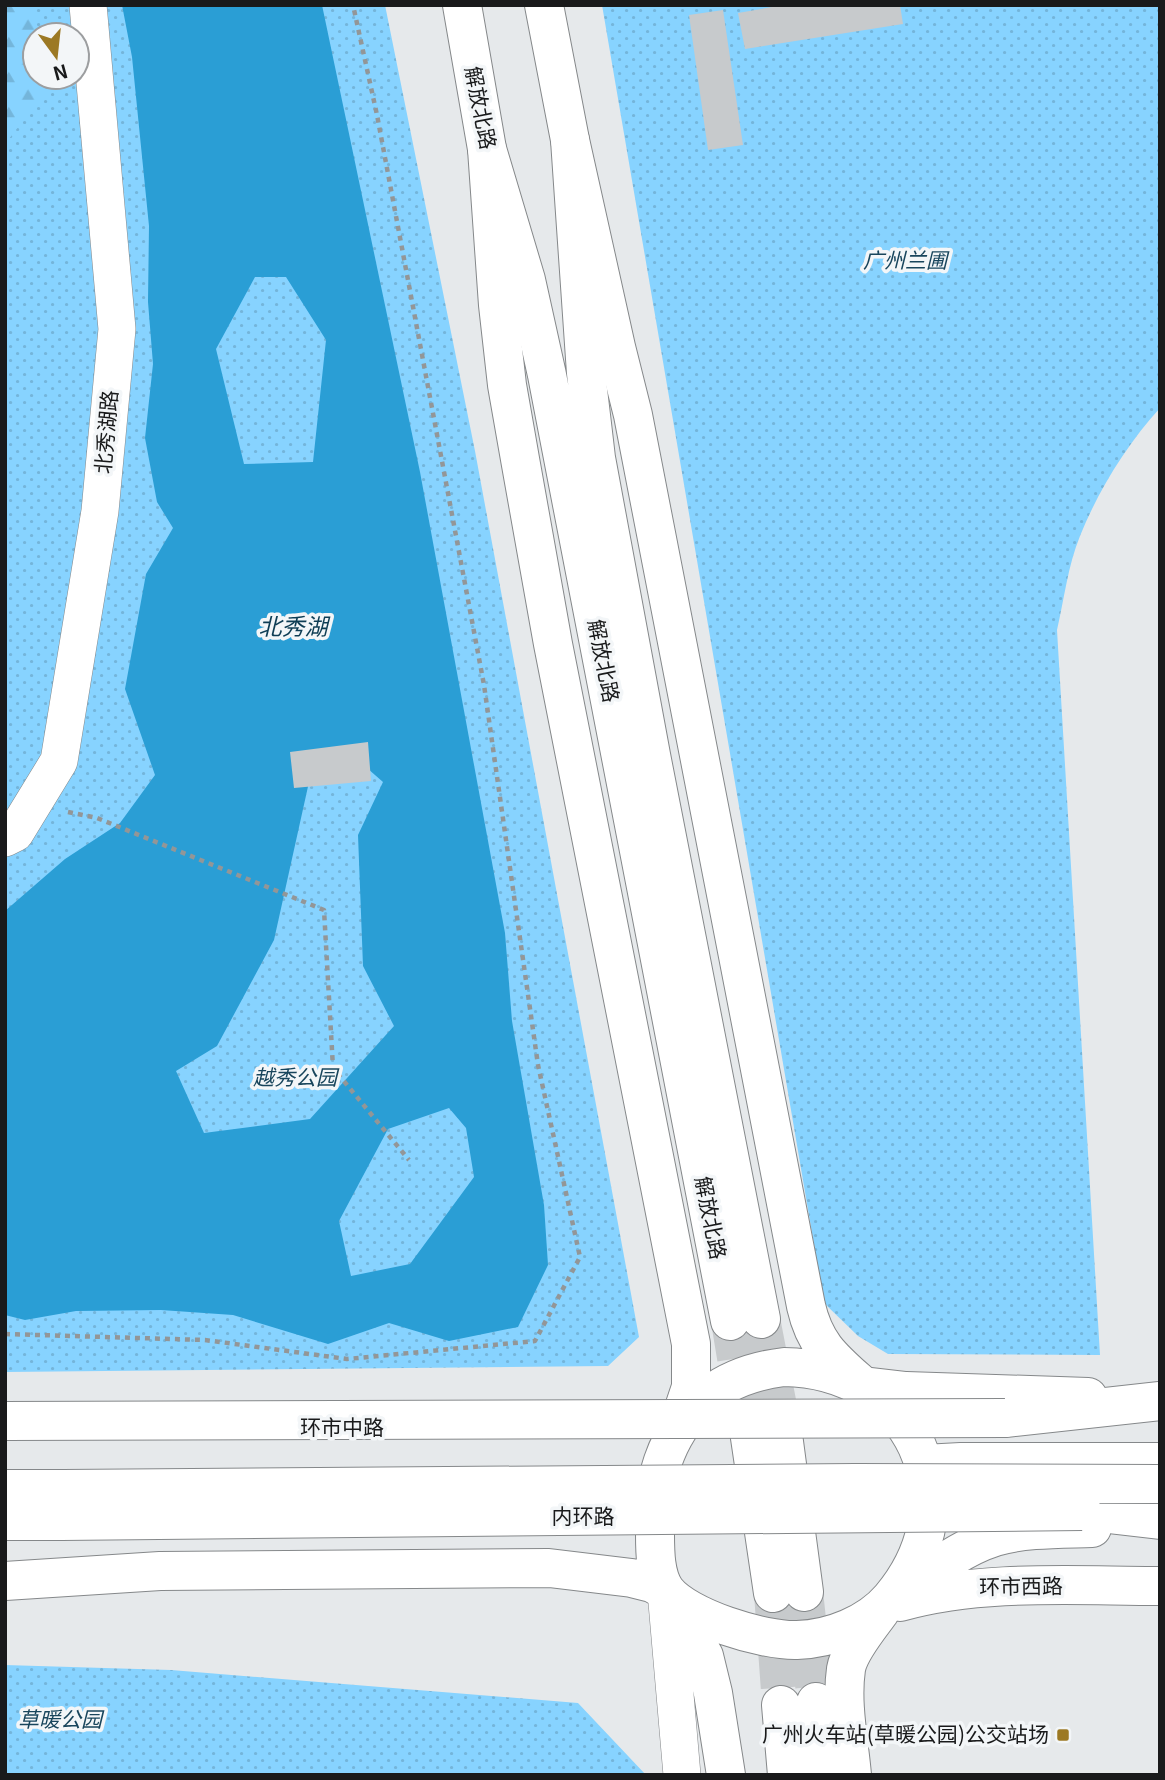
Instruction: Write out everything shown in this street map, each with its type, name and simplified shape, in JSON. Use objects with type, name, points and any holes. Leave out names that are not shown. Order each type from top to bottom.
[{"type":"main road","name":"解放北路","points":[[462,5],[487,149],[526,280],[746,1320],[649,742],[596,458],[586,373],[570,140],[544,5]]},
{"type":"main road","points":[[570,140],[636,428],[811,1327],[824,1349],[897,1415],[909,1431],[924,1464],[930,1503],[923,1544],[908,1576],[863,1635],[846,1667],[846,1708],[852,1775]]},
{"type":"main road","points":[[487,149],[498,304],[507,385],[553,644],[691,1344],[691,1387],[655,1490],[655,1553],[666,1591],[704,1656],[713,1693],[726,1775]]},
{"type":"main road","points":[[678,1426],[716,1389],[734,1379],[766,1369],[784,1367],[819,1369],[838,1374],[863,1386],[919,1392],[1160,1400]]},
{"type":"main road","points":[[1005,1418],[1160,1400]]},
{"type":"main road","points":[[5,1424],[1160,1419]]},
{"type":"main road","name":"环市中路","points":[[5,1424],[356,1428],[678,1426]]},
{"type":"main road","points":[[765,1429],[789,1592]]},
{"type":"main road","points":[[1075,1462],[1053,1483],[1037,1505],[1031,1518],[1033,1547],[1046,1562],[1070,1573],[1142,1586]]},
{"type":"main road","points":[[924,1464],[1160,1462]]},
{"type":"main road","points":[[5,1489],[62,1505],[800,1483],[1160,1484]]},
{"type":"main road","name":"内环路","points":[[5,1521],[62,1505],[1082,1511],[1160,1508]]},
{"type":"main road","points":[[1082,1511],[1160,1520]]},
{"type":"main road","points":[[5,1569],[160,1571],[549,1568],[591,1571],[652,1583],[682,1605],[727,1627],[778,1640],[799,1640],[839,1632],[857,1624],[939,1566],[968,1548],[996,1537],[1030,1532],[1160,1526]]},
{"type":"main road","points":[[5,1581],[160,1571]]},
{"type":"main road","name":"环市西路","points":[[884,1606],[966,1588],[1142,1586]]},
{"type":"main road","points":[[787,1775],[799,1704],[820,1775]]},
{"type":"street","name":"北秀湖路","points":[[5,838],[15,833],[59,761],[100,511],[117,329],[88,5]]},
{"type":"street","points":[[666,1591],[682,1775]]},
{"type":"path","points":[[5,1334],[205,1340],[347,1359],[535,1341],[580,1257],[538,1065],[484,685],[377,115],[353,5]]},
{"type":"path","points":[[97,818],[324,910],[333,1068],[409,1160]]},
{"type":"green space","name":"越秀公园","points":[[5,5],[385,5],[475,451],[639,1337],[608,1366],[5,1372]]},
{"type":"green space","points":[[5,5],[32,5],[35,21],[21,21],[21,91],[46,91],[5,144]]},
{"type":"green space","name":"广州兰圃","points":[[602,5],[1160,5],[1160,408],[1125,452],[1087,519],[1072,559],[1057,630],[1100,1355],[888,1354],[858,1336],[824,1303]]},
{"type":"green space","name":"草暖公园","points":[[5,1665],[171,1670],[578,1703],[646,1775],[5,1775]]},
{"type":"water","name":"北秀湖","points":[[122,5],[322,5],[420,472],[505,933],[512,1021],[544,1205],[548,1265],[518,1327],[449,1341],[389,1323],[328,1344],[233,1315],[161,1310],[76,1311],[25,1320],[5,1315],[5,911],[65,859],[120,823],[155,775],[125,689],[146,574],[173,528],[157,502],[145,438],[153,364],[148,302],[149,226],[132,57]],"holes":[[[255,277],[286,277],[326,340],[313,462],[244,464],[216,349]],[[367,768],[383,782],[358,835],[363,966],[394,1026],[310,1119],[204,1133],[176,1071],[217,1046],[274,940],[309,782]],[[449,1108],[466,1128],[474,1177],[410,1264],[351,1276],[339,1221],[388,1129]]]},
{"type":"building","points":[[783,5],[900,5],[903,24],[745,49],[738,13]]},
{"type":"building","points":[[723,10],[743,145],[708,150],[689,15]]},
{"type":"building","points":[[368,742],[371,781],[294,788],[290,752]]},
{"type":"tunnel","points":[[761,1319],[782,1427]]},
{"type":"tunnel","points":[[730,1321],[745,1412]]},
{"type":"tunnel","points":[[804,1592],[816,1702]]},
{"type":"tunnel","points":[[773,1593],[781,1705]]},
{"type":"place","name":"广州火车站(草暖公园)公交站场","points":[[1063,1735]]}]
